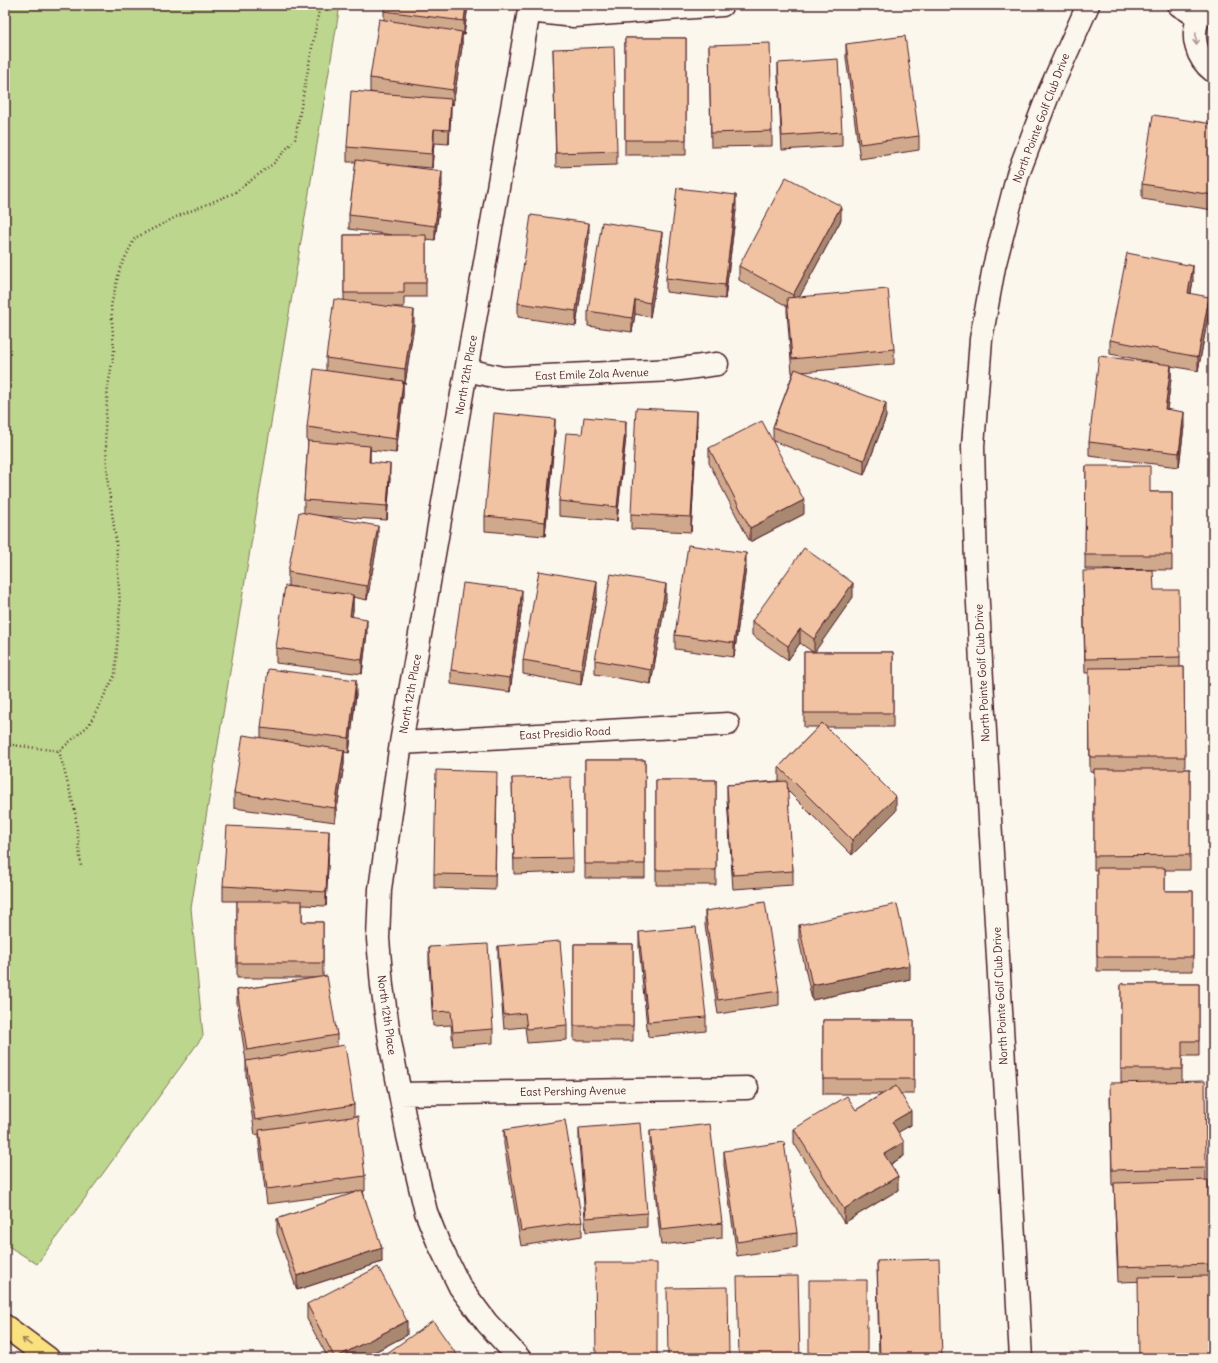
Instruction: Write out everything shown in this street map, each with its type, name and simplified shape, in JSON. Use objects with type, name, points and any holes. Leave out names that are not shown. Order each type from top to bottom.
[{"type":"main road","points":[[5,1326],[48,1358]]},
{"type":"street","points":[[530,8],[574,16],[722,5]]},
{"type":"street","name":"North Pointe Golf Club Drive","points":[[1021,1358],[981,662],[976,564],[973,446],[981,340],[994,266],[1018,174],[1050,90],[1088,5]]},
{"type":"street","points":[[1179,5],[1205,11],[1195,33],[1196,45],[1201,58],[1213,71]]},
{"type":"street","name":"North 12th Place","points":[[519,1358],[487,1323],[460,1287],[438,1242],[426,1212],[408,1136],[400,1094],[382,986],[378,938],[380,889],[401,743],[467,370],[518,64],[530,8]]},
{"type":"street","name":"East Emile Zola Avenue","points":[[467,370],[502,378],[673,370],[717,364]]},
{"type":"street","name":"East Presidio Road","points":[[401,743],[728,724]]},
{"type":"street","name":"East Pershing Avenue","points":[[400,1094],[747,1088]]},
{"type":"path","points":[[5,744],[59,750],[89,725],[115,676],[120,605],[116,541],[108,484],[104,427],[108,387],[114,351],[111,306],[120,268],[135,238],[176,217],[234,192],[274,163],[295,139],[320,5]]},
{"type":"path","points":[[59,750],[75,811],[81,866]]},
{"type":"green space","points":[[5,5],[340,5],[191,908],[203,1036],[37,1264],[5,1244]]},
{"type":"building","points":[[385,5],[466,5],[464,21],[384,11]]},
{"type":"building","points":[[379,19],[462,32],[453,90],[370,78]]},
{"type":"building","points":[[905,36],[919,136],[860,144],[846,44]]},
{"type":"building","points":[[625,38],[686,38],[686,140],[625,140]]},
{"type":"building","points":[[770,43],[772,131],[711,133],[709,45]]},
{"type":"building","points":[[614,47],[617,151],[556,153],[553,49]]},
{"type":"building","points":[[838,59],[842,132],[782,136],[778,63]]},
{"type":"building","points":[[351,91],[451,99],[449,130],[434,129],[432,154],[347,147]]},
{"type":"building","points":[[1153,115],[1213,124],[1213,195],[1142,184]]},
{"type":"building","points":[[356,160],[442,171],[435,226],[349,215]]},
{"type":"building","points":[[786,177],[841,206],[793,295],[739,266]]},
{"type":"building","points":[[677,188],[736,195],[725,285],[666,278]]},
{"type":"building","points":[[531,215],[589,223],[576,311],[518,303]]},
{"type":"building","points":[[602,222],[662,232],[650,303],[635,300],[632,318],[588,311]]},
{"type":"building","points":[[344,235],[426,235],[426,283],[404,283],[404,293],[344,293]]},
{"type":"building","points":[[1127,253],[1193,266],[1188,293],[1209,297],[1198,357],[1110,340]]},
{"type":"building","points":[[888,289],[894,349],[792,359],[787,298]]},
{"type":"building","points":[[334,299],[414,310],[405,369],[326,358]]},
{"type":"building","points":[[1099,356],[1171,365],[1165,409],[1184,412],[1179,453],[1089,442]]},
{"type":"building","points":[[314,369],[403,381],[396,439],[307,427]]},
{"type":"building","points":[[795,369],[886,403],[864,460],[773,427]]},
{"type":"building","points":[[636,408],[697,411],[691,517],[631,514]]},
{"type":"building","points":[[494,413],[555,419],[545,522],[485,516]]},
{"type":"building","points":[[584,417],[626,421],[617,507],[559,501],[566,433],[582,434]]},
{"type":"building","points":[[762,421],[804,500],[750,528],[709,448]]},
{"type":"building","points":[[308,441],[370,446],[369,462],[390,464],[387,506],[304,500]]},
{"type":"building","points":[[1086,466],[1150,466],[1150,492],[1172,492],[1172,555],[1085,555]]},
{"type":"building","points":[[299,512],[378,526],[367,586],[288,572]]},
{"type":"building","points":[[688,545],[746,553],[734,643],[675,635]]},
{"type":"building","points":[[804,548],[853,583],[814,639],[800,629],[788,646],[752,621]]},
{"type":"building","points":[[1153,570],[1154,590],[1179,590],[1180,657],[1085,659],[1083,571]]},
{"type":"building","points":[[539,571],[597,581],[581,670],[523,660]]},
{"type":"building","points":[[611,574],[666,584],[651,670],[595,660]]},
{"type":"building","points":[[463,583],[522,590],[510,678],[451,670]]},
{"type":"building","points":[[285,586],[353,595],[350,616],[367,619],[362,660],[276,648]]},
{"type":"building","points":[[804,652],[893,652],[893,713],[804,713]]},
{"type":"building","points":[[1184,667],[1185,757],[1090,757],[1089,668]]},
{"type":"building","points":[[268,669],[356,680],[349,738],[261,728]]},
{"type":"building","points":[[822,723],[896,797],[852,840],[779,767]]},
{"type":"building","points":[[243,735],[344,750],[335,808],[234,793]]},
{"type":"building","points":[[585,760],[645,760],[645,864],[585,864]]},
{"type":"building","points":[[1094,769],[1190,769],[1190,855],[1094,856]]},
{"type":"building","points":[[436,770],[497,772],[495,875],[434,874]]},
{"type":"building","points":[[571,777],[573,858],[514,859],[512,778]]},
{"type":"building","points":[[656,780],[716,780],[716,870],[656,870]]},
{"type":"building","points":[[787,781],[793,871],[733,875],[727,785]]},
{"type":"building","points":[[227,826],[329,831],[326,892],[223,886]]},
{"type":"building","points":[[1097,868],[1165,868],[1165,891],[1193,891],[1193,957],[1097,957]]},
{"type":"building","points":[[237,901],[302,901],[302,922],[323,922],[323,963],[237,963]]},
{"type":"building","points":[[765,902],[779,991],[718,1000],[705,911]]},
{"type":"building","points":[[897,904],[910,965],[812,985],[799,925]]},
{"type":"building","points":[[696,927],[706,1017],[648,1022],[639,932]]},
{"type":"building","points":[[560,941],[567,1025],[527,1029],[525,1013],[504,1015],[498,946]]},
{"type":"building","points":[[488,944],[493,1029],[453,1032],[451,1011],[433,1012],[429,947]]},
{"type":"building","points":[[574,944],[633,944],[633,1026],[574,1026]]},
{"type":"building","points":[[327,976],[337,1035],[247,1050],[237,990]]},
{"type":"building","points":[[1121,984],[1199,984],[1199,1041],[1182,1041],[1182,1069],[1121,1069]]},
{"type":"building","points":[[823,1020],[914,1020],[914,1079],[823,1079]]},
{"type":"building","points":[[345,1045],[354,1105],[255,1120],[246,1061]]},
{"type":"building","points":[[1205,1081],[1206,1168],[1112,1170],[1110,1083]]},
{"type":"building","points":[[896,1086],[911,1111],[892,1122],[904,1142],[884,1154],[898,1176],[844,1209],[794,1129],[847,1096],[856,1110]]},
{"type":"building","points":[[358,1116],[365,1176],[267,1189],[259,1130]]},
{"type":"building","points":[[565,1120],[582,1222],[521,1231],[504,1130]]},
{"type":"building","points":[[640,1123],[647,1213],[586,1218],[579,1128]]},
{"type":"building","points":[[710,1124],[722,1223],[661,1230],[650,1131]]},
{"type":"building","points":[[784,1142],[797,1233],[737,1242],[724,1151]]},
{"type":"building","points":[[1208,1180],[1212,1264],[1118,1267],[1114,1183]]},
{"type":"building","points":[[362,1190],[382,1248],[297,1276],[277,1219]]},
{"type":"building","points":[[939,1259],[942,1358],[880,1358],[877,1261]]},
{"type":"building","points":[[595,1263],[657,1263],[657,1358],[596,1358]]},
{"type":"building","points":[[378,1267],[407,1321],[335,1358],[307,1304]]},
{"type":"building","points":[[798,1276],[800,1358],[739,1358],[737,1277]]},
{"type":"building","points":[[1209,1276],[1211,1358],[1139,1358],[1138,1277]]},
{"type":"building","points":[[809,1280],[867,1280],[867,1358],[809,1358]]},
{"type":"building","points":[[728,1287],[729,1358],[668,1358],[667,1288]]},
{"type":"building","points":[[433,1321],[459,1358],[380,1358]]}]
